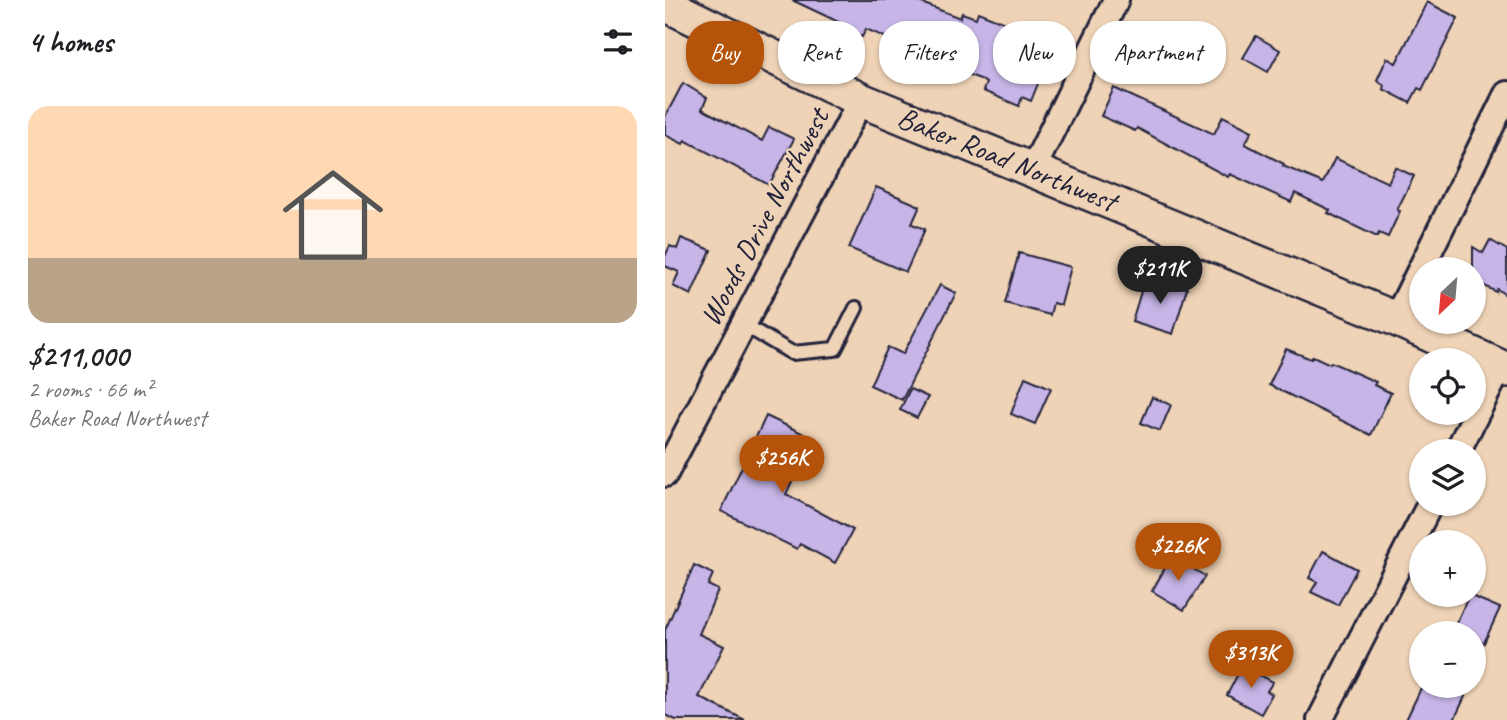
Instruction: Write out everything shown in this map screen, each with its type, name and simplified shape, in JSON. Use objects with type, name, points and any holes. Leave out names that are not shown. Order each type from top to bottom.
[{"type":"street","points":[[1033,169],[1116,0]]},
{"type":"street","name":"Baker Road Northwest","points":[[665,5],[861,100],[1396,319],[1504,369]]},
{"type":"street","points":[[1396,319],[1507,94]]},
{"type":"street","name":"Woods Drive Northwest","points":[[665,474],[861,100]]},
{"type":"street","points":[[1464,439],[1504,369]]},
{"type":"street","points":[[1320,720],[1424,516]]},
{"type":"lane","points":[[743,324],[792,352],[835,349],[856,308]]},
{"type":"building","points":[[792,0],[914,0],[960,18],[962,13],[976,18],[978,12],[1001,21],[993,21],[993,84],[1038,84],[1031,101],[1022,97],[1019,106],[983,91],[986,83],[979,79],[979,21],[879,21],[879,35],[866,29],[865,31],[865,21],[837,21]]},
{"type":"building","points":[[1427,2],[1458,18],[1422,90],[1418,88],[1410,103],[1383,89],[1384,85],[1377,80],[1387,58],[1396,63]]},
{"type":"building","points":[[1256,36],[1280,50],[1268,72],[1243,58]]},
{"type":"building","points":[[683,83],[707,98],[702,109],[762,141],[769,127],[794,139],[769,185],[685,140],[683,144],[665,135],[665,117]]},
{"type":"building","points":[[1114,88],[1214,134],[1223,116],[1252,131],[1245,144],[1284,164],[1283,166],[1323,183],[1335,158],[1388,183],[1395,167],[1414,176],[1397,210],[1400,211],[1388,237],[1379,233],[1377,237],[1295,193],[1291,202],[1230,174],[1228,177],[1137,128],[1135,131],[1101,116]]},
{"type":"building","points":[[876,187],[920,206],[912,224],[925,229],[906,272],[849,248]]},
{"type":"building","points":[[681,238],[711,250],[691,295],[673,286],[679,272],[665,266],[665,256],[670,246],[677,249]]},
{"type":"building","points":[[1490,240],[1507,250],[1507,296],[1497,289],[1496,292],[1486,287],[1486,257],[1473,257],[1473,247],[1483,253]]},
{"type":"building","points":[[1019,253],[1071,267],[1061,305],[1053,303],[1050,315],[1005,303]]},
{"type":"building","points":[[1160,279],[1187,288],[1173,334],[1132,321],[1143,285],[1157,289]]},
{"type":"building","points":[[940,285],[956,293],[902,400],[870,385],[888,347],[903,354]]},
{"type":"building","points":[[1286,349],[1311,359],[1313,356],[1330,364],[1331,362],[1376,382],[1374,385],[1391,393],[1371,435],[1269,385]]},
{"type":"building","points":[[1025,377],[1051,388],[1035,424],[1011,414]]},
{"type":"building","points":[[910,389],[928,397],[917,418],[900,410]]},
{"type":"building","points":[[1152,397],[1171,405],[1160,431],[1141,423]]},
{"type":"building","points":[[766,416],[804,434],[800,443],[808,447],[786,494],[853,530],[835,563],[800,544],[797,549],[721,511]]},
{"type":"building","points":[[1323,551],[1357,569],[1338,605],[1311,592],[1317,582],[1309,578]]},
{"type":"building","points":[[1172,556],[1205,576],[1184,610],[1152,591]]},
{"type":"building","points":[[694,565],[713,574],[708,585],[718,590],[699,634],[724,646],[699,697],[745,720],[676,720],[665,715],[665,630]]},
{"type":"building","points":[[1486,602],[1500,608],[1486,639],[1486,621],[1457,621],[1464,607],[1486,607]]},
{"type":"building","points":[[1242,666],[1273,682],[1267,691],[1272,694],[1261,714],[1227,695]]},
{"type":"building","points":[[1416,698],[1464,698],[1454,720],[1406,720]]}]
